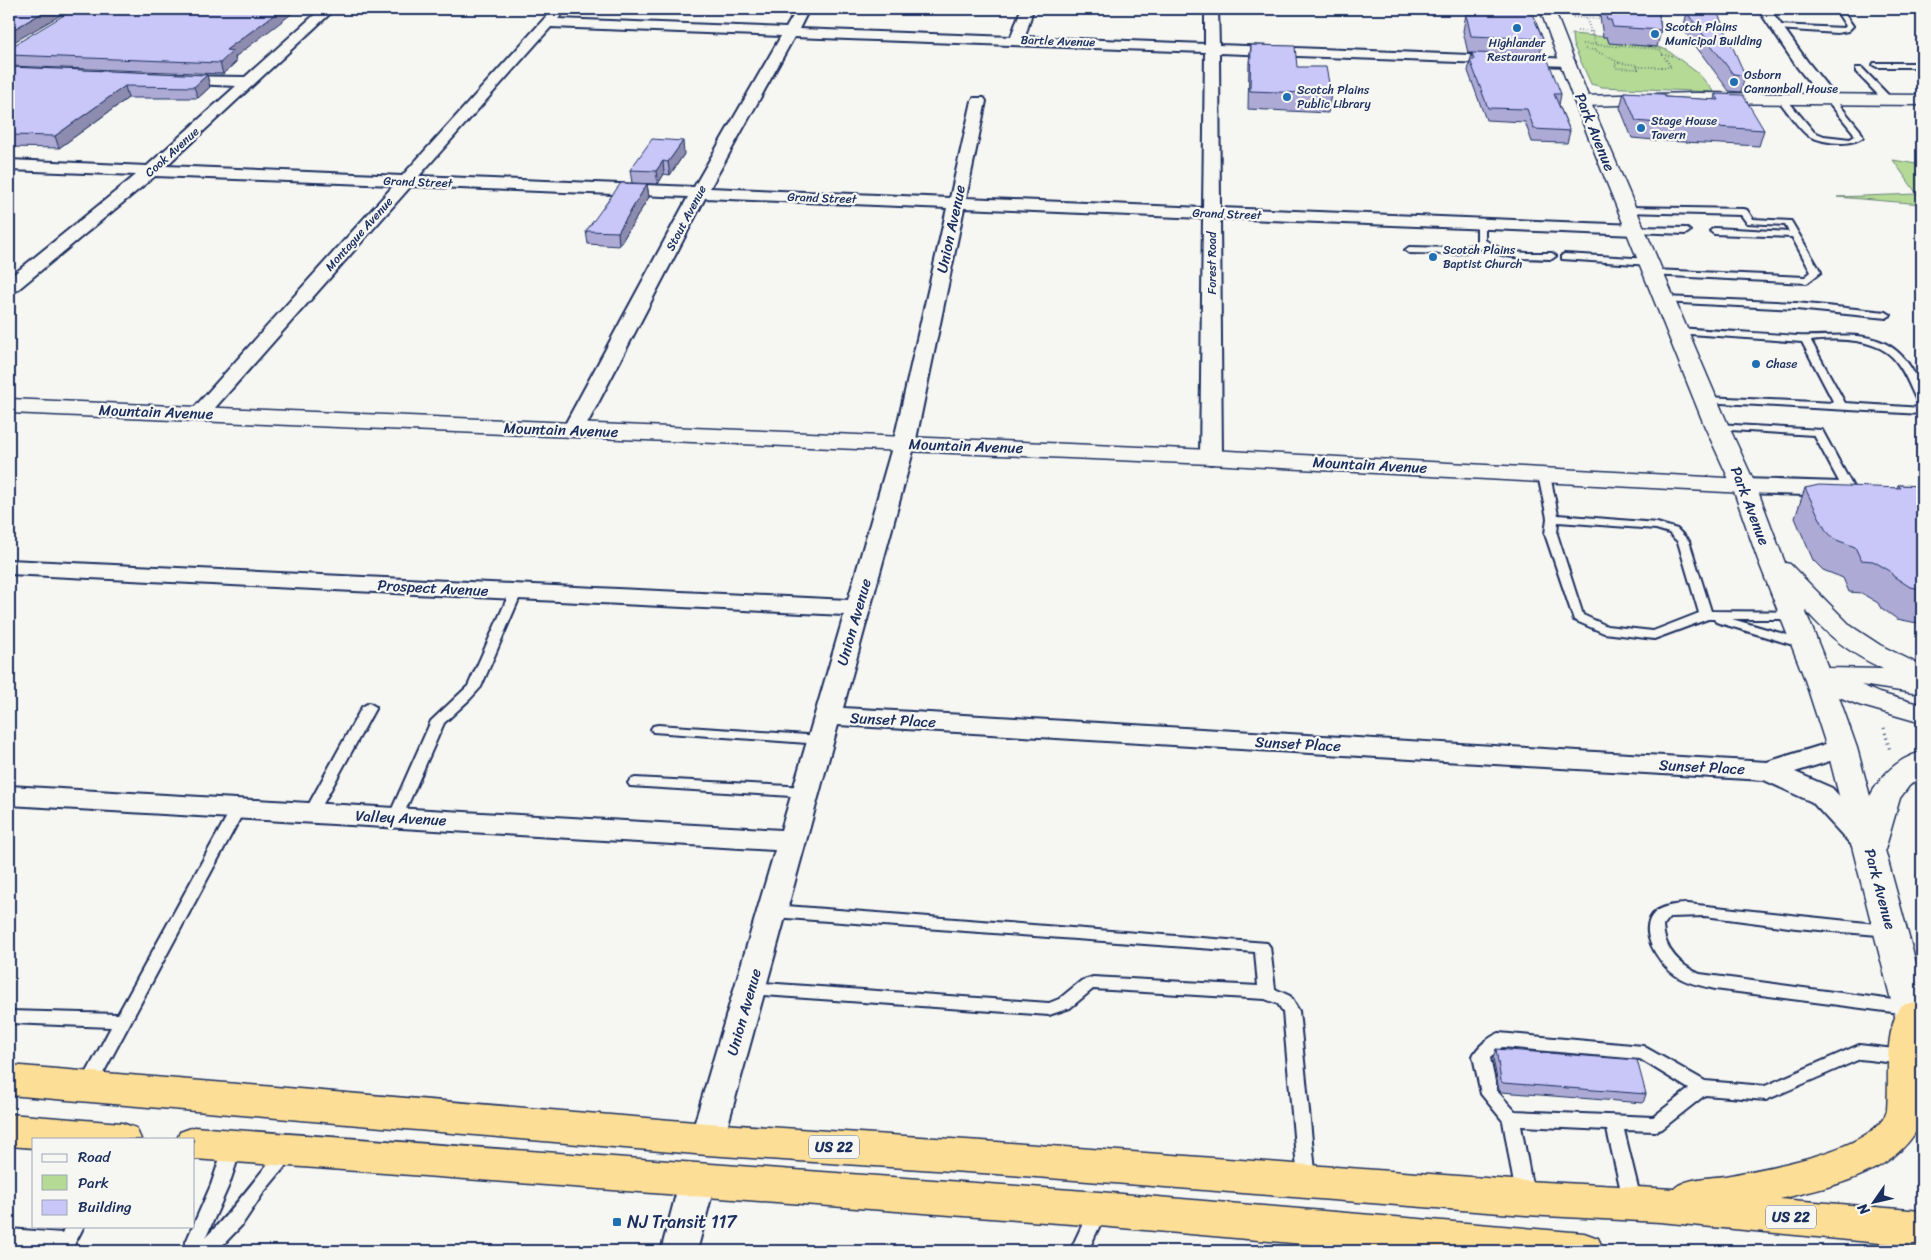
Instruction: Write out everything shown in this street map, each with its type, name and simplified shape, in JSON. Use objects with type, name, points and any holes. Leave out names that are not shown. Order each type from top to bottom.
[{"type":"highway","points":[[1647,1204],[1809,1176],[1861,1157],[1886,1141],[1901,1125],[1907,1095],[1913,1028]]},
{"type":"highway","name":"US 22","points":[[9,1080],[707,1138],[1526,1198],[1647,1204],[1922,1229]]},
{"type":"highway","points":[[9,1130],[109,1138]]},
{"type":"highway","points":[[195,1143],[1099,1209],[1584,1251]]},
{"type":"main road","name":"Park Avenue","points":[[1547,9],[1717,427],[1744,486],[1771,560],[1818,677],[1842,748],[1870,848],[1913,1028]]},
{"type":"main road","points":[[1580,94],[1694,98],[1922,100]]},
{"type":"main road","name":"Mountain Avenue","points":[[9,406],[1211,457],[1744,486]]},
{"type":"main road","points":[[1771,560],[1846,636],[1890,662],[1922,676]]},
{"type":"main road","points":[[1818,677],[1875,676],[1922,687]]},
{"type":"main road","points":[[1818,677],[1869,699],[1922,714]]},
{"type":"main road","points":[[1870,848],[1885,793],[1896,779],[1910,768],[1922,762]]},
{"type":"street","name":"Cook Avenue","points":[[9,287],[150,172],[328,9]]},
{"type":"street","name":"Montague Avenue","points":[[199,414],[560,9]]},
{"type":"street","name":"Stout Avenue","points":[[573,430],[699,193],[803,9]]},
{"type":"street","points":[[1017,40],[1027,9]]},
{"type":"street","name":"Forest Road","points":[[1211,457],[1212,9]]},
{"type":"street","points":[[1764,9],[1802,64],[1830,99]]},
{"type":"street","name":"Bartle Avenue","points":[[548,23],[1568,62]]},
{"type":"street","points":[[162,78],[249,82]]},
{"type":"street","name":"Union Avenue","points":[[707,1138],[773,911],[904,444],[979,101]]},
{"type":"street","name":"Grand Street","points":[[9,165],[1636,230]]},
{"type":"street","points":[[9,265],[35,266]]},
{"type":"street","name":"Mountain Avenue","points":[[1744,486],[1858,490]]},
{"type":"street","name":"Prospect Avenue","points":[[9,567],[858,608]]},
{"type":"street","name":"Sunset Place","points":[[824,728],[1768,771],[1842,748]]},
{"type":"street","name":"Sunset Place","points":[[1768,771],[1822,795],[1870,848]]},
{"type":"street","name":"Valley Avenue","points":[[9,796],[792,841]]},
{"type":"street","points":[[679,1251],[698,1180]]},
{"type":"lane","points":[[1776,27],[1846,30],[1850,26],[1838,9]]},
{"type":"lane","points":[[1877,65],[1922,65]]},
{"type":"lane","points":[[1859,70],[1887,99]]},
{"type":"lane","points":[[1781,98],[1811,134],[1823,138],[1851,141],[1859,137],[1830,99]]},
{"type":"lane","points":[[1565,257],[1652,268],[1807,280],[1816,272],[1788,222],[1750,220],[1744,212],[1628,210]]},
{"type":"lane","points":[[1409,250],[1455,251],[1477,247],[1481,241],[1482,224]]},
{"type":"lane","points":[[1636,230],[1686,231]]},
{"type":"lane","points":[[1714,232],[1795,235]]},
{"type":"lane","points":[[1481,241],[1489,249],[1504,253],[1552,256]]},
{"type":"lane","points":[[1665,300],[1796,306],[1886,315]]},
{"type":"lane","points":[[1678,331],[1806,339],[1820,336],[1862,340],[1888,348],[1897,356],[1922,401]]},
{"type":"lane","points":[[1806,339],[1842,406]]},
{"type":"lane","points":[[1706,400],[1922,411]]},
{"type":"lane","points":[[1717,427],[1818,432],[1858,490]]},
{"type":"lane","points":[[1544,475],[1553,518],[1551,534],[1578,617],[1604,629],[1654,635],[1706,615],[1794,615]]},
{"type":"lane","points":[[1553,518],[1657,526],[1673,531],[1683,541],[1706,615]]},
{"type":"lane","points":[[395,818],[438,720],[448,710],[465,699],[474,687],[516,592]]},
{"type":"lane","points":[[1706,615],[1806,644]]},
{"type":"lane","points":[[311,813],[369,706]]},
{"type":"lane","points":[[658,729],[824,728]]},
{"type":"lane","points":[[635,783],[806,792]]},
{"type":"lane","points":[[87,1086],[238,809]]},
{"type":"lane","points":[[1891,930],[1783,922],[1689,909],[1665,913],[1658,920],[1655,929],[1662,953],[1671,964],[1683,973],[1698,979],[1913,1028]]},
{"type":"lane","points":[[773,911],[1262,947],[1266,993]]},
{"type":"lane","points":[[750,988],[1049,1009],[1067,1004],[1081,987],[1093,983],[1266,993],[1284,1000],[1290,1011],[1307,1181]]},
{"type":"lane","points":[[9,1017],[123,1021]]},
{"type":"lane","points":[[1526,1198],[1510,1118],[1489,1094],[1482,1056],[1499,1040],[1642,1053],[1702,1088],[1766,1093],[1913,1028]]},
{"type":"lane","points":[[1510,1118],[1656,1124],[1702,1088]]},
{"type":"lane","points":[[1614,1123],[1647,1204]]},
{"type":"lane","points":[[191,1251],[220,1185],[233,1146]]},
{"type":"lane","points":[[204,1251],[236,1219],[258,1187],[289,1150]]},
{"type":"lane","points":[[1079,1251],[1099,1209]]},
{"type":"lane","points":[[9,1237],[68,1240]]},
{"type":"path","points":[[1572,24],[1570,17],[1600,19]]},
{"type":"path","points":[[1586,18],[1596,45]]},
{"type":"path","points":[[1576,37],[1574,31],[1592,32]]},
{"type":"path","points":[[1578,44],[1660,49],[1671,67],[1637,67],[1637,65],[1625,62],[1615,64],[1616,68],[1628,70],[1638,69],[1637,67]]},
{"type":"path","points":[[1580,48],[1594,50],[1620,63]]},
{"type":"path","points":[[1663,55],[1674,56]]},
{"type":"path","points":[[1884,726],[1890,754]]},
{"type":"green space","points":[[1572,34],[1607,37],[1610,43],[1657,47],[1667,50],[1699,74],[1714,92],[1602,87],[1591,84],[1573,44]]},
{"type":"green space","points":[[1893,160],[1922,165],[1922,204],[1837,197],[1917,194]]},
{"type":"building","points":[[9,9],[49,9],[9,32]]},
{"type":"building","points":[[74,9],[282,9],[226,50],[233,51],[220,63],[9,55],[9,47]]},
{"type":"building","points":[[1474,9],[1530,9],[1543,39],[1471,36],[1466,14],[1476,14]]},
{"type":"building","points":[[1605,9],[1658,9],[1661,30],[1613,27],[1611,20],[1607,20]]},
{"type":"building","points":[[1687,13],[1718,14],[1745,75],[1733,74]]},
{"type":"building","points":[[1251,45],[1295,46],[1297,67],[1326,67],[1331,94],[1250,91]]},
{"type":"building","points":[[1472,53],[1546,55],[1561,94],[1554,94],[1570,131],[1534,129],[1527,109],[1488,108],[1470,60],[1474,60]]},
{"type":"building","points":[[9,67],[207,75],[194,87],[125,86],[55,136],[9,135]]},
{"type":"building","points":[[1624,92],[1664,94],[1665,97],[1719,100],[1715,94],[1743,95],[1764,130],[1636,121]]},
{"type":"building","points":[[652,139],[683,141],[668,162],[663,161],[656,171],[630,170]]},
{"type":"building","points":[[621,183],[647,184],[618,232],[586,231]]},
{"type":"building","points":[[1819,485],[1901,488],[1898,485],[1922,486],[1922,589],[1910,587],[1893,576],[1890,571],[1873,561],[1861,560],[1855,547],[1834,539],[1825,529],[1805,488]]},
{"type":"building","points":[[1496,1049],[1637,1060],[1646,1094],[1503,1083],[1501,1081]]},
{"type":"place","name":"Highlander Restaurant","points":[[1517,28]]},
{"type":"place","name":"Scotch Plains Municipal Building","points":[[1655,34]]},
{"type":"place","name":"Osborn Cannonball House","points":[[1734,82]]},
{"type":"place","name":"Scotch Plains Public Library","points":[[1287,97]]},
{"type":"place","name":"Stage House Tavern","points":[[1641,128]]},
{"type":"place","name":"Scotch Plains Baptist Church","points":[[1433,257]]},
{"type":"place","name":"Chase","points":[[1756,364]]},
{"type":"place","name":"NJ Transit 117","points":[[617,1222]]}]
